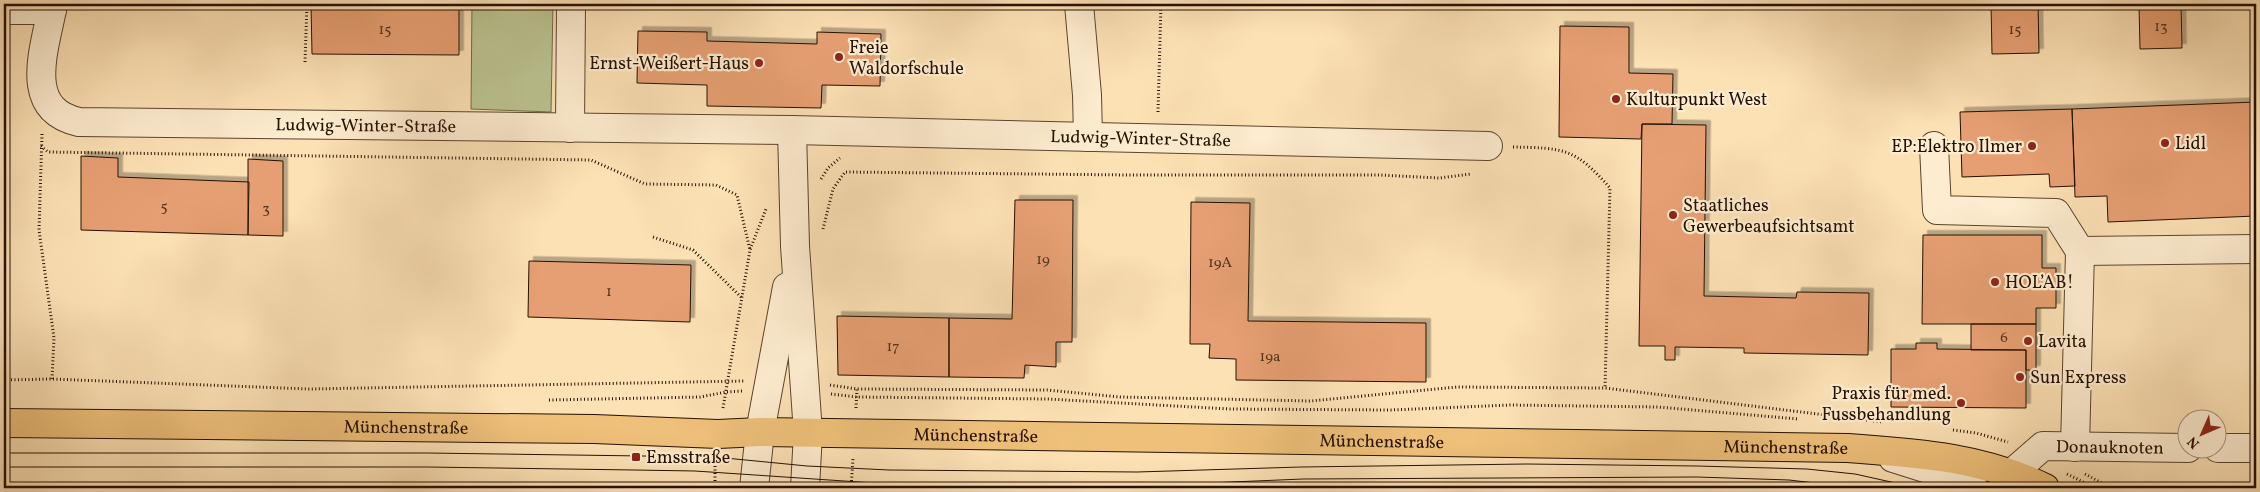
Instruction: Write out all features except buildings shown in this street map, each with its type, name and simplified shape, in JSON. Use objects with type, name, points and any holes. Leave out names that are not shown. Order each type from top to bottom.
[{"type":"main road","name":"Münchenstraße","points":[[4,423],[564,429],[718,434],[760,432],[1848,448],[1954,458],[2012,473]]},
{"type":"main road","points":[[2012,473],[2045,488]]},
{"type":"street","points":[[570,128],[571,4]]},
{"type":"street","points":[[1079,4],[1088,95],[1088,137]]},
{"type":"street","points":[[4,10],[53,7],[42,66],[42,91],[54,112]]},
{"type":"street","name":"Ludwig-Winter-Straße","points":[[54,112],[64,119],[79,122],[792,130],[1488,146]]},
{"type":"street","points":[[792,130],[794,246],[808,433],[805,488]]},
{"type":"street","points":[[1934,146],[1937,210],[2056,213],[2080,250],[2084,455]]},
{"type":"street","points":[[754,488],[760,432],[794,246]]},
{"type":"street","points":[[2080,250],[2256,249]]},
{"type":"street","name":"Donauknoten","points":[[2012,473],[2043,446],[2084,455],[2178,449]]},
{"type":"street","points":[[1848,448],[1896,458],[1974,488]]},
{"type":"street","points":[[2228,448],[2256,448]]},
{"type":"path","points":[[178,4],[179,10]]},
{"type":"path","points":[[305,62],[306,4]]},
{"type":"path","points":[[1157,137],[1161,4]]},
{"type":"path","points":[[52,380],[54,338],[39,230],[42,135],[54,112]]},
{"type":"path","points":[[41,146],[48,152],[591,160],[645,184],[716,185],[737,195],[750,250],[728,382]]},
{"type":"path","points":[[1488,146],[1548,148],[1577,155],[1610,188],[1606,388]]},
{"type":"path","points":[[822,233],[833,189],[845,172],[1379,175],[1439,178],[1474,174]]},
{"type":"path","points":[[653,237],[693,250],[742,298]]},
{"type":"path","points":[[4,380],[309,389],[770,381]]},
{"type":"path","points":[[804,382],[857,389],[1047,390],[1120,397],[1311,401],[1457,387],[1606,388],[1884,422]]},
{"type":"path","points":[[1949,429],[1976,433],[2038,451]]},
{"type":"path","points":[[2084,455],[2111,488]]},
{"type":"green space","points":[[472,4],[553,4],[551,112],[471,109]]},
{"type":"tram line","points":[[4,453],[427,453],[715,457],[807,466],[889,470],[1137,472],[1301,467],[1527,464],[1697,466],[1807,469],[1855,474],[1918,488]]},
{"type":"tram line","points":[[4,467],[427,467],[695,471],[889,484],[1137,486],[1303,479],[1697,477],[1789,480],[1858,488]]},
{"type":"tram line","points":[[1764,485],[1785,488]]},
{"type":"place","name":"Freie Waldorfschule","points":[[839,57]]},
{"type":"place","name":"Ernst-Weißert-Haus","points":[[759,63]]},
{"type":"place","name":"Kulturpunkt West","points":[[1616,99]]},
{"type":"place","name":"Lidl","points":[[2165,143]]},
{"type":"place","name":"EP:Elektro Ilmer","points":[[2032,146]]},
{"type":"place","name":"Staatliches Gewerbeaufsichtsamt","points":[[1673,215]]},
{"type":"place","name":"HOL’AB!","points":[[1995,282]]},
{"type":"place","name":"Lavita","points":[[2028,341]]},
{"type":"place","name":"Sun Express","points":[[2020,377]]},
{"type":"place","name":"Praxis für med. Fussbehandlung","points":[[1961,403]]},
{"type":"place","name":"Emsstraße","points":[[636,457]]}]
